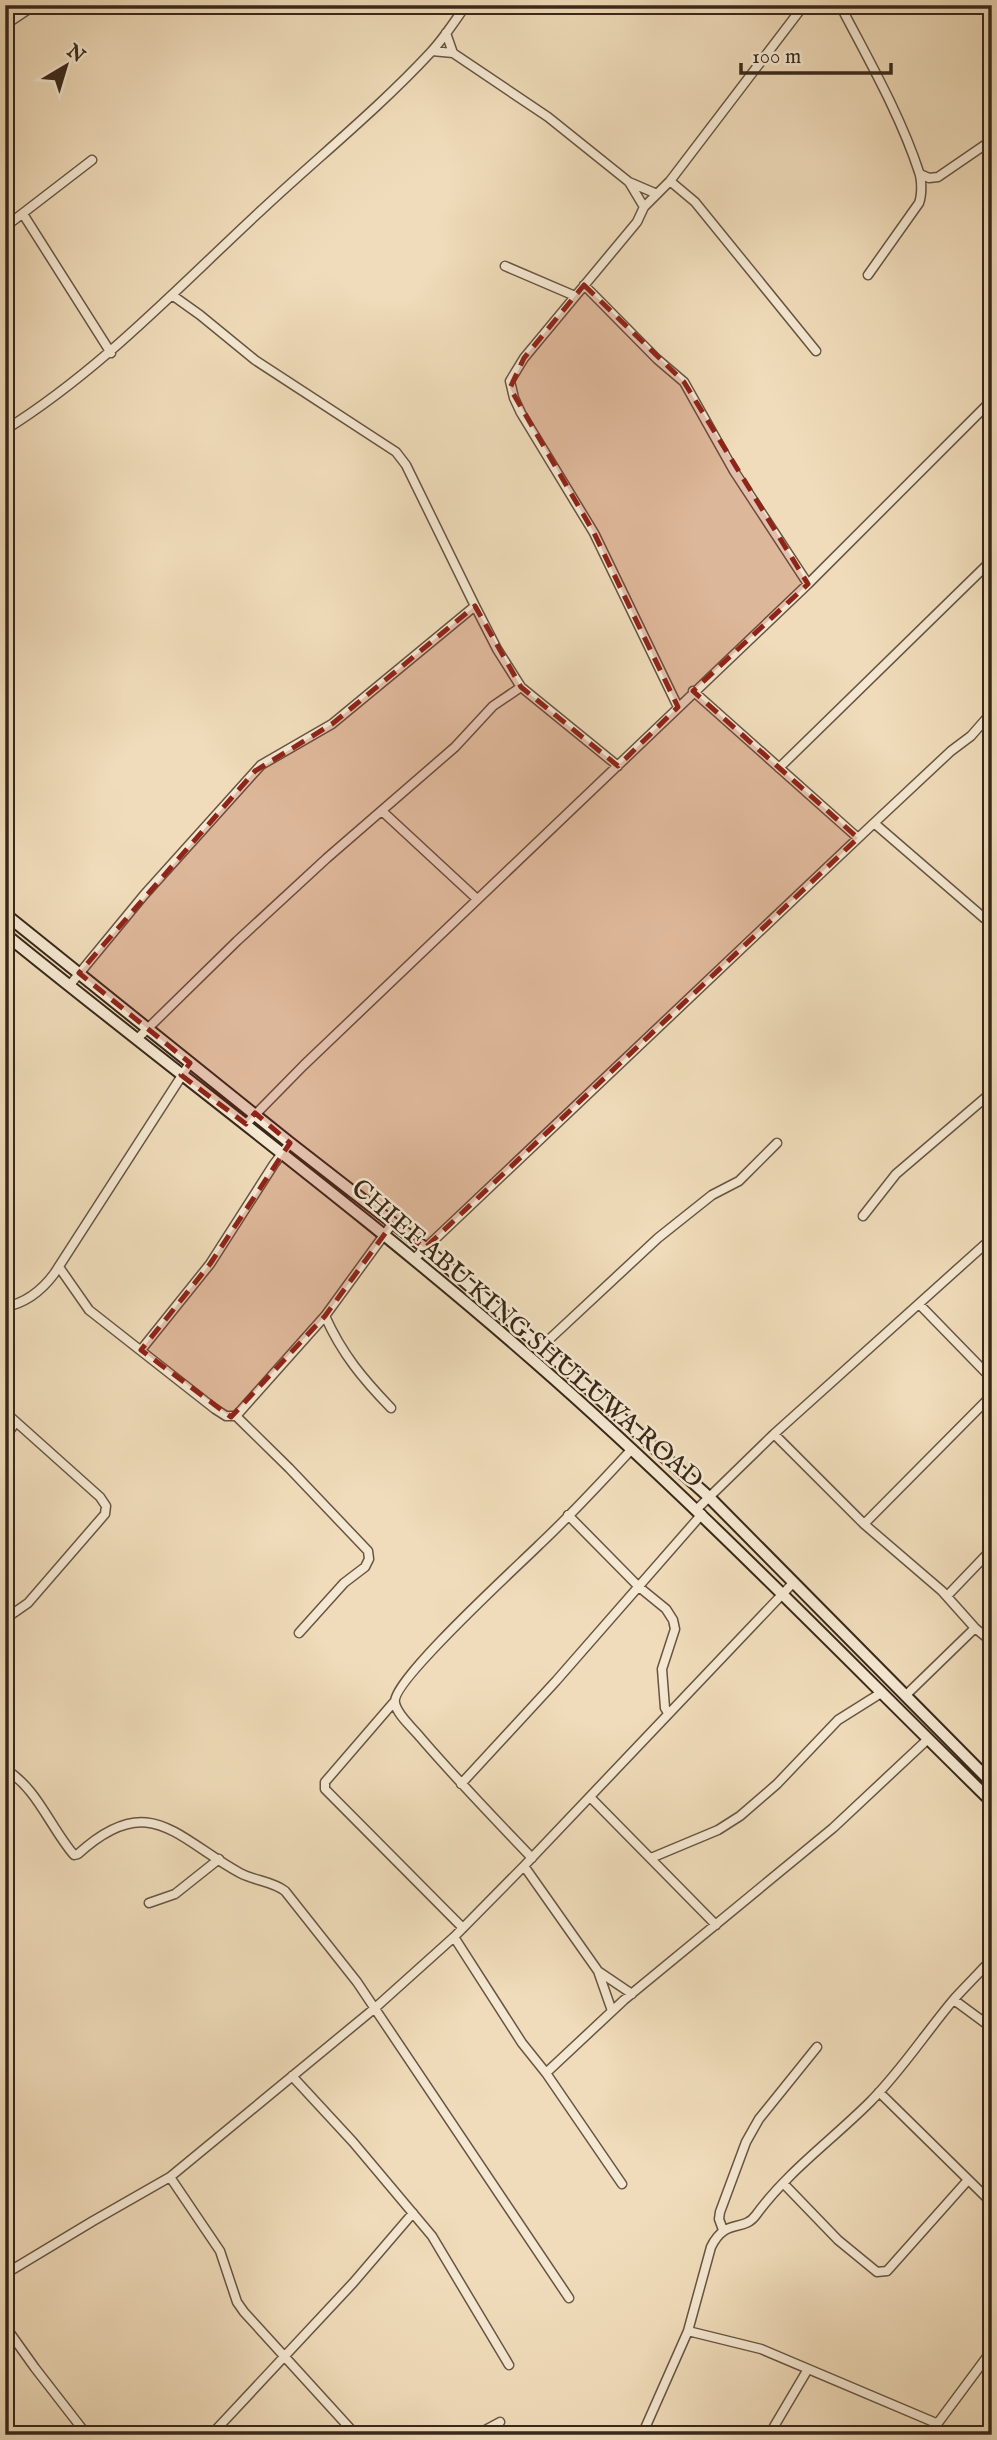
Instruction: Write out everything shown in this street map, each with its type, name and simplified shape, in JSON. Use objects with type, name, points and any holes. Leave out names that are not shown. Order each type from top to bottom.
[{"type":"street","points":[[5,25],[35,5]]},
{"type":"street","points":[[5,430],[40,408],[111,353],[267,204],[367,116],[432,51],[466,5]]},
{"type":"street","points":[[678,708],[594,533],[521,413],[510,388],[510,381],[514,372],[575,296],[638,222],[644,207],[670,181],[804,5]]},
{"type":"street","points":[[840,5],[883,87],[920,174],[919,203],[867,275]]},
{"type":"street","points":[[446,33],[453,53]]},
{"type":"street","points":[[432,51],[453,53],[548,117],[629,182],[657,194]]},
{"type":"street","points":[[920,174],[929,178],[938,177],[992,140]]},
{"type":"street","points":[[5,227],[92,160]]},
{"type":"street","points":[[670,181],[695,202],[816,351]]},
{"type":"street","points":[[629,182],[644,207]]},
{"type":"street","points":[[23,214],[111,353]]},
{"type":"street","points":[[505,266],[575,296]]},
{"type":"street","points":[[584,285],[657,359],[684,382],[734,471],[808,584]]},
{"type":"street","points":[[172,295],[254,360],[396,452],[406,465],[497,649],[521,687],[618,766]]},
{"type":"street","points":[[246,1124],[477,899],[808,584],[992,400]]},
{"type":"street","points":[[779,768],[992,560]]},
{"type":"street","points":[[69,986],[144,895],[261,765],[332,724],[475,606]]},
{"type":"street","points":[[137,1039],[327,858],[455,747],[493,706],[521,687]]},
{"type":"street","points":[[694,691],[858,838]]},
{"type":"street","points":[[414,1259],[858,838],[951,751],[971,736],[992,712]]},
{"type":"street","points":[[382,811],[477,899]]},
{"type":"street","points":[[874,823],[992,922]]},
{"type":"street","points":[[5,914],[425,1248],[541,1347],[709,1497],[992,1783]]},
{"type":"street","name":"CHIEF ABU KING SHULUWA ROAD","points":[[5,934],[414,1259],[534,1360],[700,1511],[781,1595],[992,1802]]},
{"type":"street","points":[[5,1307],[41,1290],[59,1267],[190,1063]]},
{"type":"street","points":[[863,1216],[896,1174],[992,1091]]},
{"type":"street","points":[[141,1350],[210,1265],[290,1143]]},
{"type":"street","points":[[541,1347],[658,1238],[712,1195],[739,1181],[777,1143]]},
{"type":"street","points":[[236,1416],[325,1317],[392,1224]]},
{"type":"street","points":[[461,1784],[639,1587],[709,1497],[774,1434],[992,1238]]},
{"type":"street","points":[[59,1267],[89,1310],[215,1409],[226,1416],[236,1416],[368,1551],[369,1559],[365,1567],[344,1583],[299,1633]]},
{"type":"street","points":[[919,1304],[992,1379]]},
{"type":"street","points":[[325,1317],[339,1346],[362,1378],[391,1408]]},
{"type":"street","points":[[864,1524],[992,1395]]},
{"type":"street","points":[[5,1412],[100,1497],[106,1510],[28,1603],[5,1619]]},
{"type":"street","points":[[5,1437],[16,1422]]},
{"type":"street","points":[[774,1434],[864,1524],[947,1596],[975,1628],[992,1642]]},
{"type":"street","points":[[463,1928],[325,1789],[325,1782],[394,1702],[406,1682],[431,1652],[632,1449]]},
{"type":"street","points":[[568,1516],[639,1587],[662,1605],[673,1619],[675,1629],[662,1669],[665,1708],[668,1713]]},
{"type":"street","points":[[947,1596],[992,1549]]},
{"type":"street","points":[[5,2274],[170,2177],[375,2008],[454,1937],[532,1858],[793,1583]]},
{"type":"street","points":[[905,1696],[975,1628]]},
{"type":"street","points":[[651,1858],[718,1830],[740,1816],[777,1784],[838,1720],[881,1693]]},
{"type":"street","points":[[394,1702],[399,1712],[461,1784],[532,1858]]},
{"type":"street","points":[[546,2073],[612,2011],[833,1829],[928,1740]]},
{"type":"street","points":[[5,1769],[19,1777],[28,1787],[58,1836],[74,1855],[123,1823],[146,1822],[170,1828],[244,1875],[279,1886],[285,1891],[375,2008],[569,2298]]},
{"type":"street","points":[[590,1797],[716,1925]]},
{"type":"street","points":[[149,1903],[175,1894],[219,1859]]},
{"type":"street","points":[[524,1866],[598,1971],[612,2011]]},
{"type":"street","points":[[454,1937],[522,2043],[546,2073],[622,2184]]},
{"type":"street","points":[[642,2435],[688,2330],[711,2248],[723,2230],[751,2220],[761,2205],[783,2183],[879,2092],[954,2000],[992,1959]]},
{"type":"street","points":[[598,1971],[632,1994]]},
{"type":"street","points":[[954,2000],[992,2028]]},
{"type":"street","points":[[723,2230],[719,2219],[720,2212],[746,2142],[759,2119],[817,2047]]},
{"type":"street","points":[[292,2076],[432,2236],[509,2365]]},
{"type":"street","points":[[879,2092],[992,2203]]},
{"type":"street","points":[[170,2177],[220,2251],[237,2302],[356,2435]]},
{"type":"street","points":[[783,2183],[838,2240],[877,2272],[887,2271],[968,2180]]},
{"type":"street","points":[[216,2433],[413,2213]]},
{"type":"street","points":[[5,2326],[88,2435]]},
{"type":"street","points":[[688,2330],[761,2349],[936,2423]]},
{"type":"street","points":[[929,2435],[992,2350]]},
{"type":"street","points":[[769,2435],[808,2369]]},
{"type":"street","points":[[476,2435],[500,2422]]},
{"type":"highlighted area","points":[[584,285],[684,382],[808,584],[693,691],[858,838],[425,1248],[392,1224],[325,1316],[231,1417],[141,1350],[210,1264],[290,1143],[255,1113],[246,1124],[181,1075],[190,1063],[79,973],[255,771],[332,724],[475,606],[521,687],[618,766],[678,707],[594,533],[510,388],[524,358]]}]
